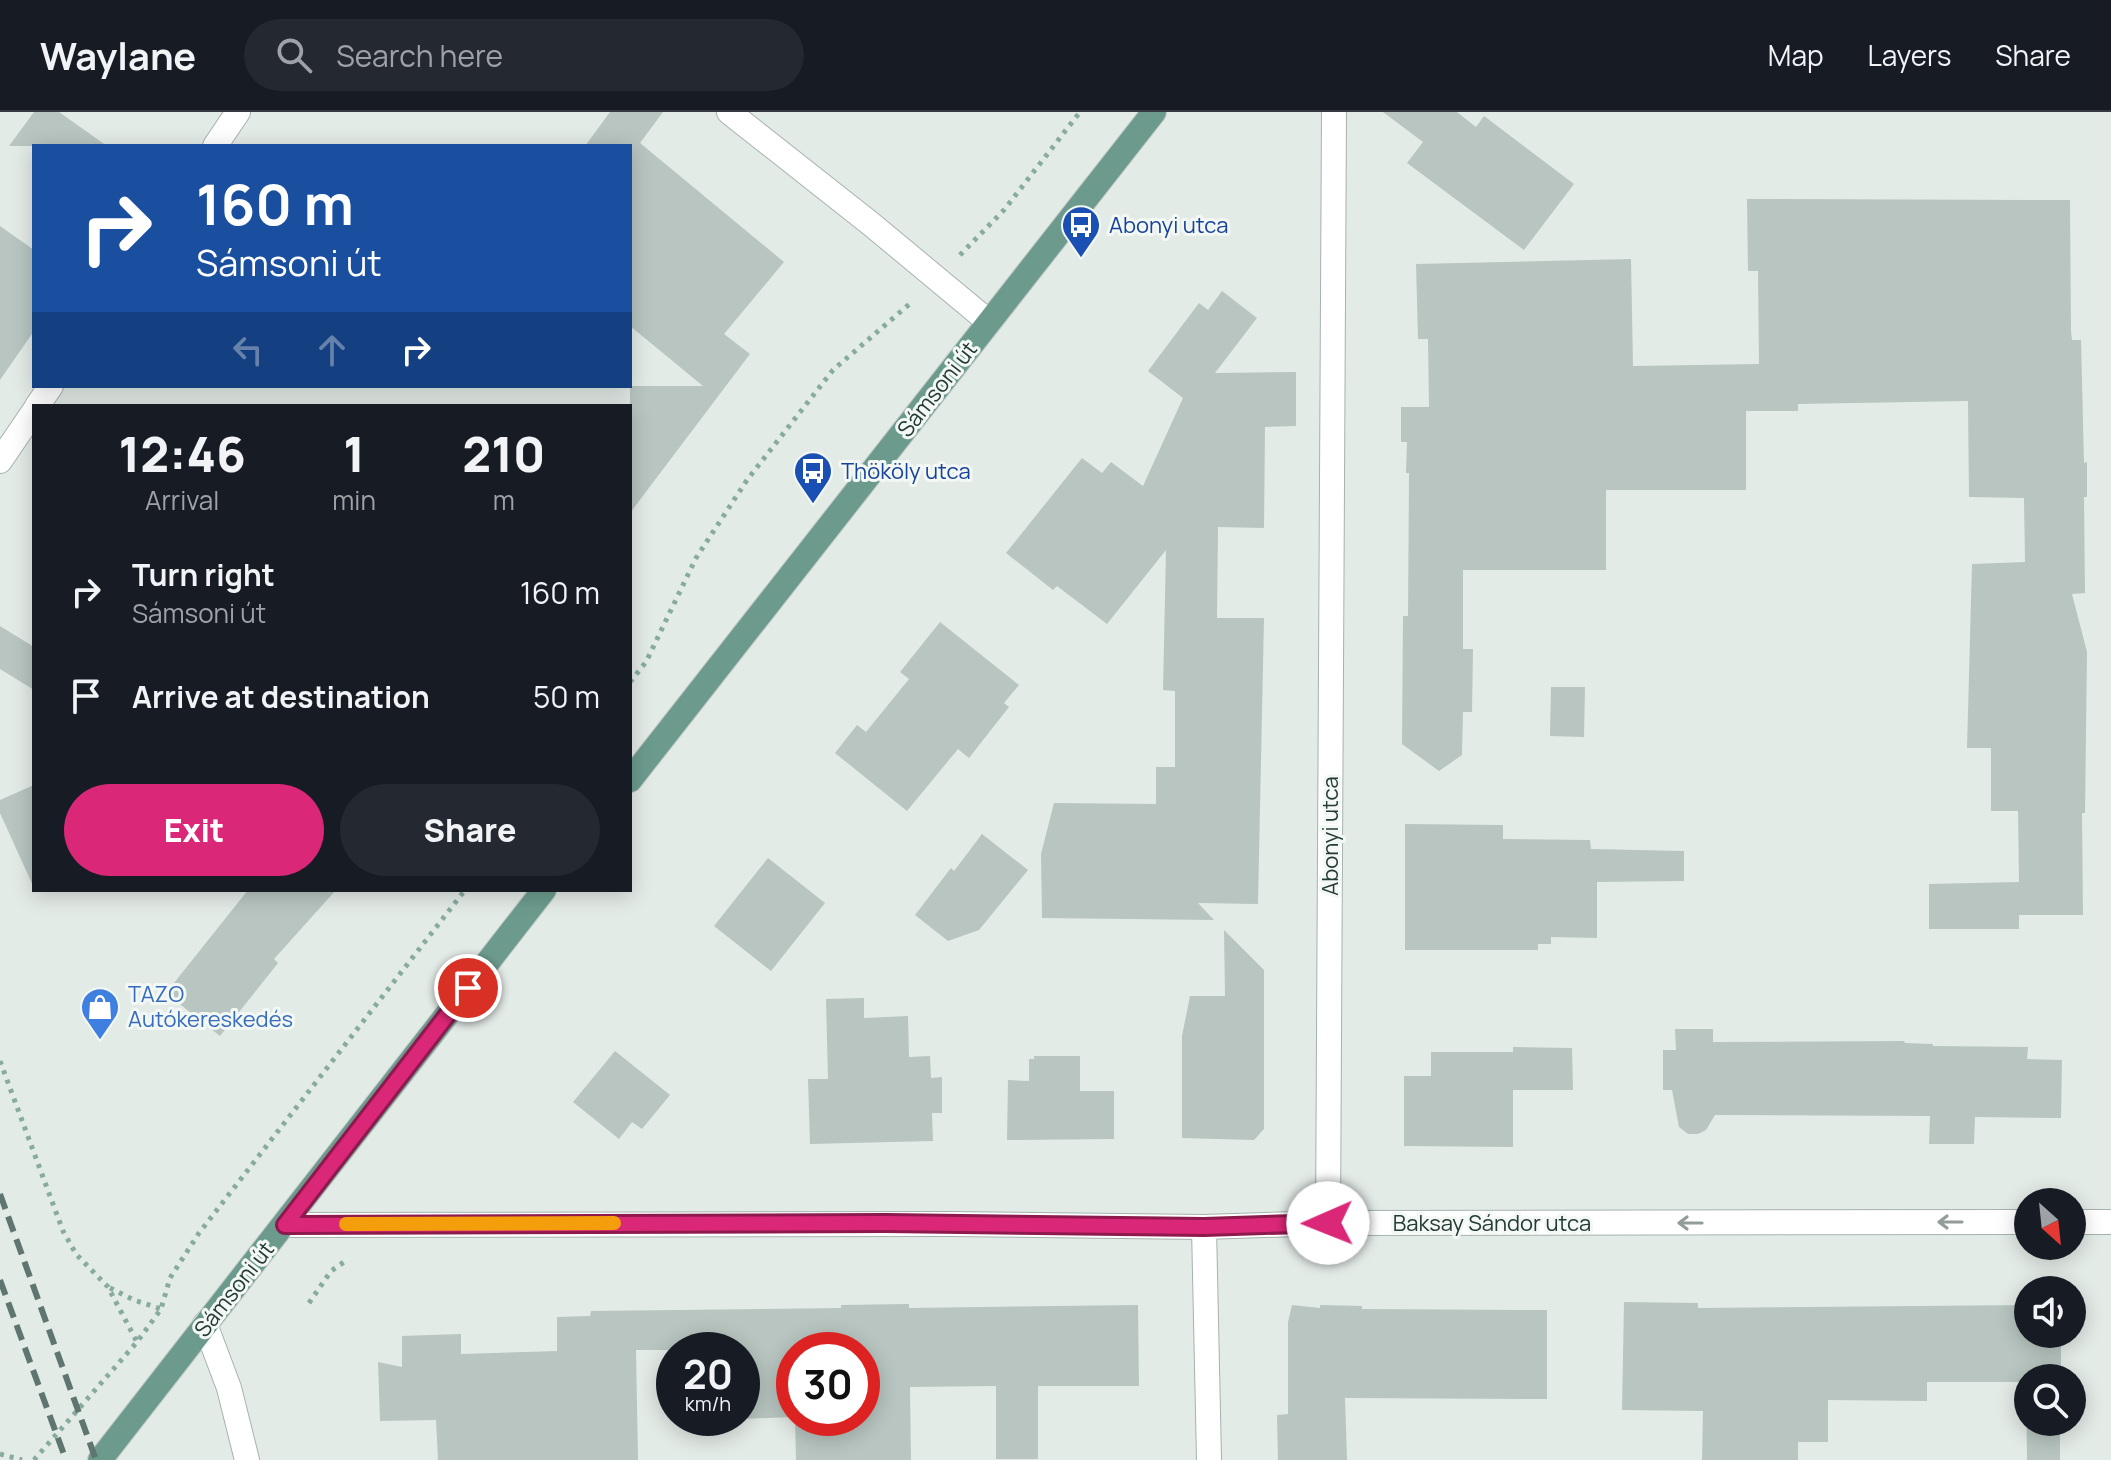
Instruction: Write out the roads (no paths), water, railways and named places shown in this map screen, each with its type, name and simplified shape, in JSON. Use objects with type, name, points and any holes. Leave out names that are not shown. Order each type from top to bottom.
[{"type":"main road","name":"Sámsoni út","points":[[632,777],[1154,112]]},
{"type":"main road","name":"Sámsoni út","points":[[100,1460],[542,892]]},
{"type":"street","points":[[216,144],[238,112]]},
{"type":"street","points":[[729,112],[989,322]]},
{"type":"street","name":"Abonyi utca","points":[[1328,1223],[1334,112]]},
{"type":"street","points":[[0,461],[32,414]]},
{"type":"street","name":"Baksay Sándor utca","points":[[285,1225],[886,1223],[1204,1227],[1328,1223],[2014,1222]]},
{"type":"street","points":[[2086,1222],[2111,1222]]},
{"type":"street","points":[[1204,1227],[1209,1460]]},
{"type":"street","points":[[205,1324],[229,1388],[247,1460]]},
{"type":"railway","points":[[0,1194],[96,1460]]},
{"type":"railway","points":[[0,1280],[66,1460]]},
{"type":"place","name":"Abonyi utca","points":[[1081,259]]},
{"type":"place","name":"Thököly utca","points":[[813,505]]},
{"type":"place","name":"TAZO Autókereskedés","points":[[100,1041]]}]
